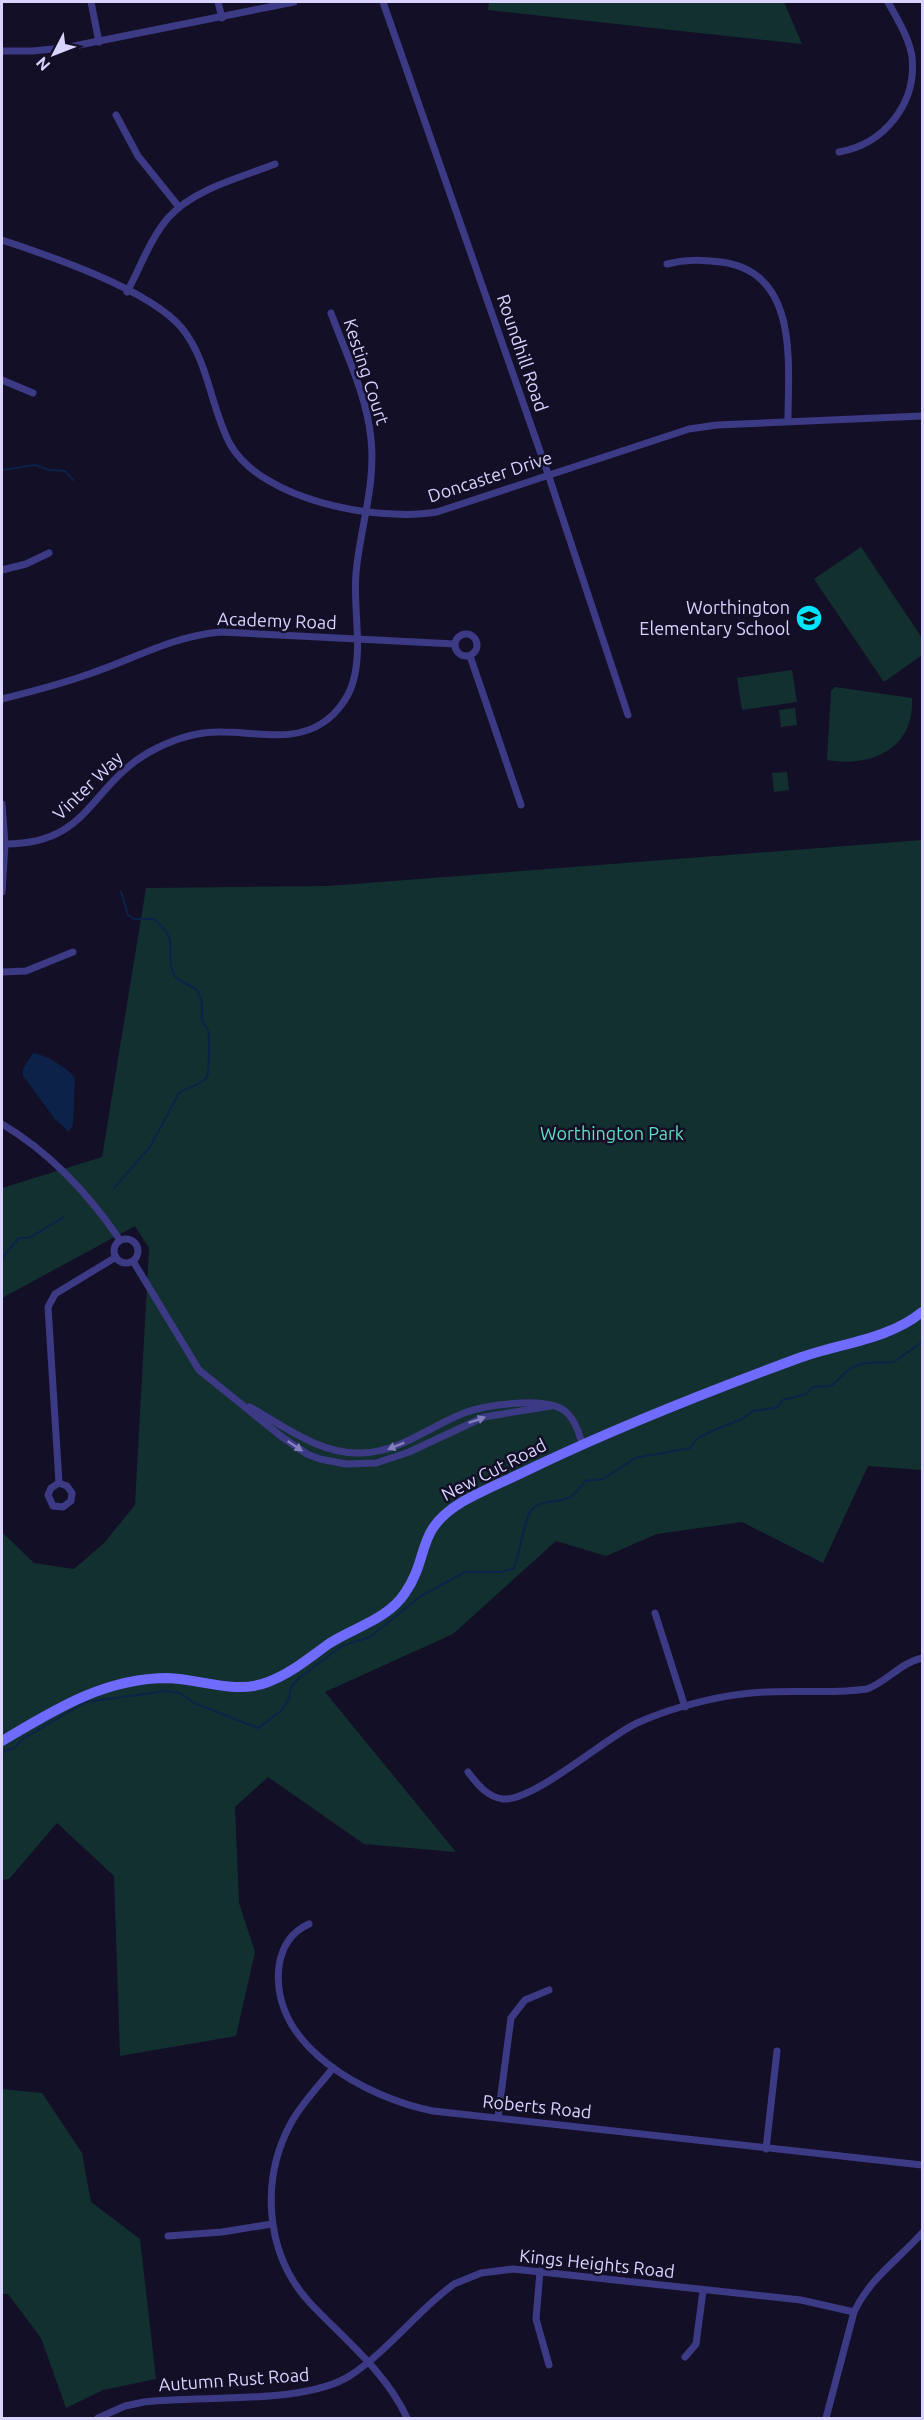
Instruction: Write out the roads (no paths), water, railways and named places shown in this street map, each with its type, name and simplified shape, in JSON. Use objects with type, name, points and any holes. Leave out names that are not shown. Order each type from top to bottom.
[{"type":"street","points":[[91,2],[99,42]]},
{"type":"street","points":[[218,2],[222,18]]},
{"type":"street","points":[[2,51],[32,51],[99,42],[294,2]]},
{"type":"street","name":"Roundhill Road","points":[[383,2],[548,474],[628,715]]},
{"type":"street","points":[[839,152],[857,149],[882,133],[892,123],[907,98],[911,84],[912,58],[904,32],[888,2]]},
{"type":"street","points":[[116,115],[138,156],[178,207]]},
{"type":"street","points":[[127,292],[158,232],[178,207],[201,194],[275,164]]},
{"type":"street","name":"Doncaster Drive","points":[[2,240],[81,268],[164,312],[192,343],[202,361],[231,444],[252,472],[288,492],[367,512],[395,516],[437,512],[689,429],[788,421],[922,416]]},
{"type":"street","points":[[667,264],[692,259],[740,266],[753,273],[774,294],[781,309],[786,338],[788,421]]},
{"type":"street","name":"Kesting Court","points":[[332,314],[369,421],[372,482],[367,512]]},
{"type":"street","points":[[2,380],[33,393]]},
{"type":"street","name":"Vinter Way","points":[[3,844],[39,842],[64,831],[128,766],[171,741],[222,732],[289,735],[325,722],[341,706],[352,684],[356,639],[356,575],[367,512]]},
{"type":"street","points":[[2,570],[26,564],[49,553]]},
{"type":"street","name":"Academy Road","points":[[2,699],[87,675],[160,645],[200,634],[221,632],[455,644],[463,634],[473,636],[477,648],[470,656]]},
{"type":"street","points":[[455,644],[460,654],[470,656],[521,805]]},
{"type":"street","points":[[2,804],[2,892]]},
{"type":"street","points":[[2,972],[33,969],[73,952]]},
{"type":"street","points":[[2,1124],[34,1145],[77,1184],[120,1240]]},
{"type":"street","points":[[128,1239],[136,1244],[138,1253],[133,1261],[122,1263],[116,1257],[115,1247],[120,1240],[128,1239]]},
{"type":"street","points":[[59,1483],[48,1307],[55,1294],[116,1257]]},
{"type":"street","points":[[133,1261],[199,1370],[307,1454],[333,1462],[357,1465],[401,1455],[484,1417],[551,1406]]},
{"type":"street","name":"New Cut Road","points":[[2,1741],[94,1690],[119,1683],[167,1678],[237,1687],[265,1683],[286,1674],[331,1642],[396,1604],[410,1585],[432,1526],[439,1518],[464,1501],[582,1444],[800,1357],[898,1329],[922,1312]]},
{"type":"street","points":[[232,1397],[324,1448],[349,1453],[389,1449],[463,1413],[481,1408],[532,1403],[563,1409],[570,1416],[582,1444]]},
{"type":"street","points":[[655,1614],[685,1707]]},
{"type":"street","points":[[468,1772],[492,1796],[512,1799],[522,1797],[623,1730],[685,1707],[752,1693],[867,1689],[877,1685],[903,1665],[922,1658]]},
{"type":"street","name":"Roberts Road","points":[[309,1924],[294,1932],[285,1946],[279,1969],[279,1986],[283,2003],[294,2026],[333,2068],[371,2092],[407,2106],[766,2149],[922,2165]]},
{"type":"street","points":[[498,2118],[512,2018],[525,2000],[549,1990]]},
{"type":"street","points":[[766,2149],[777,2051]]},
{"type":"street","points":[[333,2068],[302,2107],[284,2138],[273,2179],[272,2224],[284,2262],[299,2289],[390,2388],[407,2418]]},
{"type":"street","points":[[168,2236],[222,2232],[272,2224]]},
{"type":"street","points":[[826,2418],[854,2312],[873,2280],[922,2233]]},
{"type":"street","name":"Kings Heights Road","points":[[368,2362],[454,2284],[495,2269],[540,2271],[703,2291],[801,2300],[854,2312]]},
{"type":"street","points":[[540,2271],[536,2319],[549,2365]]},
{"type":"street","points":[[685,2356],[696,2344],[703,2291]]},
{"type":"street","name":"Autumn Rust Road","points":[[98,2418],[125,2406],[144,2402],[314,2391],[339,2383],[368,2362]]},
{"type":"water","points":[[33,1053],[56,1062],[75,1079],[73,1125],[69,1132],[55,1119],[23,1076],[23,1069]]},
{"type":"waterway","points":[[2,470],[35,465],[49,470],[65,471],[73,480]]},
{"type":"waterway","points":[[114,1188],[150,1147],[179,1093],[202,1082],[207,1077],[209,1054],[209,1034],[202,1019],[201,998],[195,989],[178,979],[173,973],[168,934],[154,919],[134,919],[128,915],[121,892]]},
{"type":"waterway","points":[[2,1258],[19,1238],[29,1238],[64,1217]]},
{"type":"waterway","points":[[2,1752],[14,1748],[24,1738],[86,1702],[166,1691],[180,1693],[194,1703],[258,1728],[281,1711],[289,1699],[291,1687],[299,1678],[342,1646],[370,1637],[421,1596],[465,1572],[501,1572],[514,1568],[529,1513],[541,1503],[568,1498],[576,1493],[585,1481],[603,1479],[635,1458],[690,1448],[698,1438],[742,1419],[753,1411],[776,1408],[783,1400],[806,1394],[813,1387],[831,1386],[851,1368],[864,1363],[894,1362],[922,1342]]},
{"type":"place","name":"Worthington Elementary School","points":[[809,618]]},
{"type":"park label","name":"Worthington Park","points":[[612,1134]]}]
